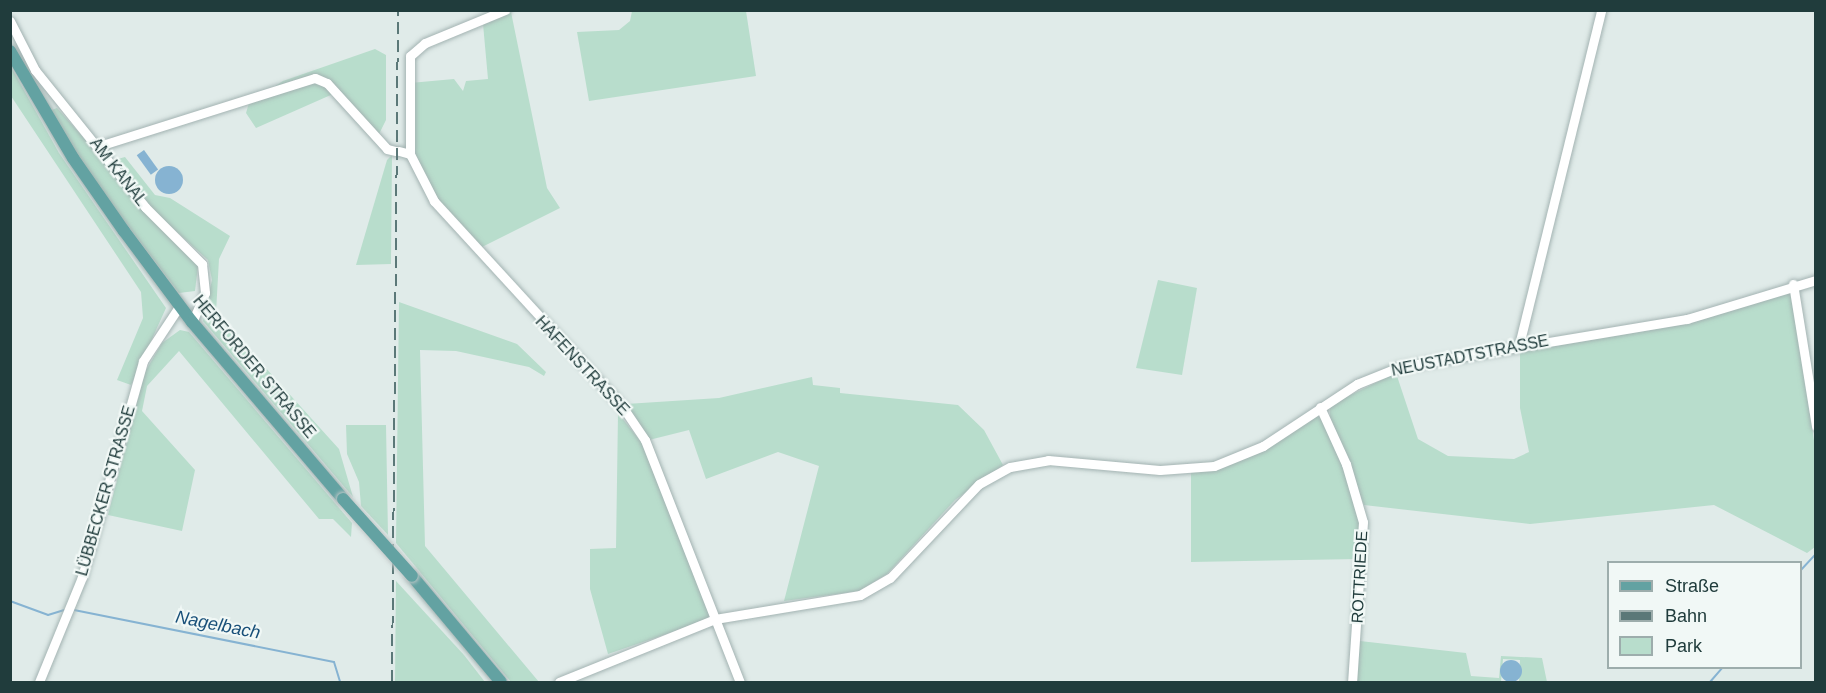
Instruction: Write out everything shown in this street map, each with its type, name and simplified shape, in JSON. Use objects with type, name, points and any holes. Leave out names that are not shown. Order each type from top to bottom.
[{"type":"main road","name":"HERFORDER STRASSE","points":[[10,51],[73,158],[192,322],[501,682]]},
{"type":"street","points":[[99,146],[315,78],[327,83],[387,149],[410,154],[410,56],[425,43],[505,10]]},
{"type":"street","points":[[1519,345],[1601,10]]},
{"type":"street","name":"AM KANAL","points":[[10,21],[35,70],[99,146],[144,207],[193,250],[206,281],[192,322]]},
{"type":"street","name":"HAFENSTRASSE","points":[[410,154],[434,201],[622,406],[645,440],[740,682]]},
{"type":"street","name":"NEUSTADTSTRASSE","points":[[559,682],[715,619],[860,595],[890,578],[979,483],[1010,467],[1048,460],[1160,470],[1214,466],[1274,440],[1320,407],[1400,367],[1519,345],[1687,319],[1793,284],[1815,280]]},
{"type":"street","points":[[1793,284],[1815,426]]},
{"type":"street","name":"LÜBBECKER STRASSE","points":[[39,682],[82,577],[143,361],[180,305]]},
{"type":"street","name":"ROTTRIEDE","points":[[1320,407],[1346,464],[1363,522],[1353,682]]},
{"type":"green space","points":[[632,11],[746,11],[756,76],[589,101],[577,32],[619,30],[630,21]]},
{"type":"green space","points":[[511,12],[547,188],[560,208],[480,248],[435,198],[416,163],[410,83],[454,79],[463,91],[466,81],[488,79],[483,24]]},
{"type":"green space","points":[[375,49],[386,55],[386,120],[379,134],[333,94],[256,128],[246,113],[249,103],[283,81]]},
{"type":"green space","points":[[11,67],[59,153],[166,308],[131,385],[117,380],[143,318],[141,292],[11,96]]},
{"type":"green space","points":[[57,108],[198,266],[195,291],[179,293],[91,177],[49,111]]},
{"type":"green space","points":[[392,155],[391,264],[356,265],[387,160]]},
{"type":"green space","points":[[125,157],[155,195],[170,198],[230,236],[219,259],[216,313],[339,449],[353,497],[203,321],[212,280],[208,260],[147,205],[114,160]]},
{"type":"green space","points":[[1158,280],[1197,288],[1182,375],[1136,368]]},
{"type":"green space","points":[[1791,289],[1815,447],[1815,547],[1807,553],[1714,505],[1530,524],[1364,505],[1330,417],[1330,405],[1396,373],[1418,439],[1448,456],[1514,459],[1529,452],[1520,408],[1520,352],[1686,324]]},
{"type":"green space","points":[[399,302],[517,344],[546,372],[544,376],[529,367],[456,351],[420,350],[425,546],[539,682],[511,682],[396,543]]},
{"type":"green space","points":[[180,330],[189,332],[352,523],[351,537],[333,519],[319,519],[179,351],[147,386],[142,411],[195,470],[182,531],[108,515],[145,372],[162,343]]},
{"type":"green space","points":[[812,377],[813,385],[840,388],[840,393],[958,405],[984,430],[1003,465],[955,500],[887,574],[859,591],[784,601],[819,466],[778,452],[706,479],[689,430],[649,440],[626,404],[719,398]]},
{"type":"green space","points":[[618,413],[641,442],[713,618],[608,654],[590,589],[590,549],[616,548]]},
{"type":"green space","points":[[1314,415],[1323,420],[1342,464],[1362,529],[1359,559],[1191,562],[1191,472],[1219,469],[1266,450]]},
{"type":"green space","points":[[346,425],[386,425],[388,535],[361,506],[359,482],[347,454]]},
{"type":"green space","points":[[396,581],[464,655],[485,682],[395,682]]},
{"type":"green space","points":[[1360,641],[1466,653],[1471,676],[1499,678],[1501,656],[1542,658],[1547,682],[1519,682],[1520,660],[1503,659],[1501,682],[1355,682]]},
{"type":"water","points":[[144,150],[158,169],[151,175],[137,155]]},
{"type":"water","points":[[169,166],[179,170],[183,180],[179,190],[169,194],[159,190],[155,180],[159,170]]},
{"type":"water","points":[[1511,660],[1519,663],[1522,671],[1519,679],[1511,682],[1503,679],[1500,671],[1503,663]]},
{"type":"waterway","points":[[1802,569],[1816,554]]},
{"type":"waterway","name":"Nagelbach","points":[[10,601],[48,615],[64,610]]},
{"type":"waterway","name":"Nagelbach","points":[[74,610],[334,662],[340,682]]},
{"type":"waterway","points":[[1710,682],[1721,669]]},
{"type":"railway","points":[[392,682],[398,10]]}]
